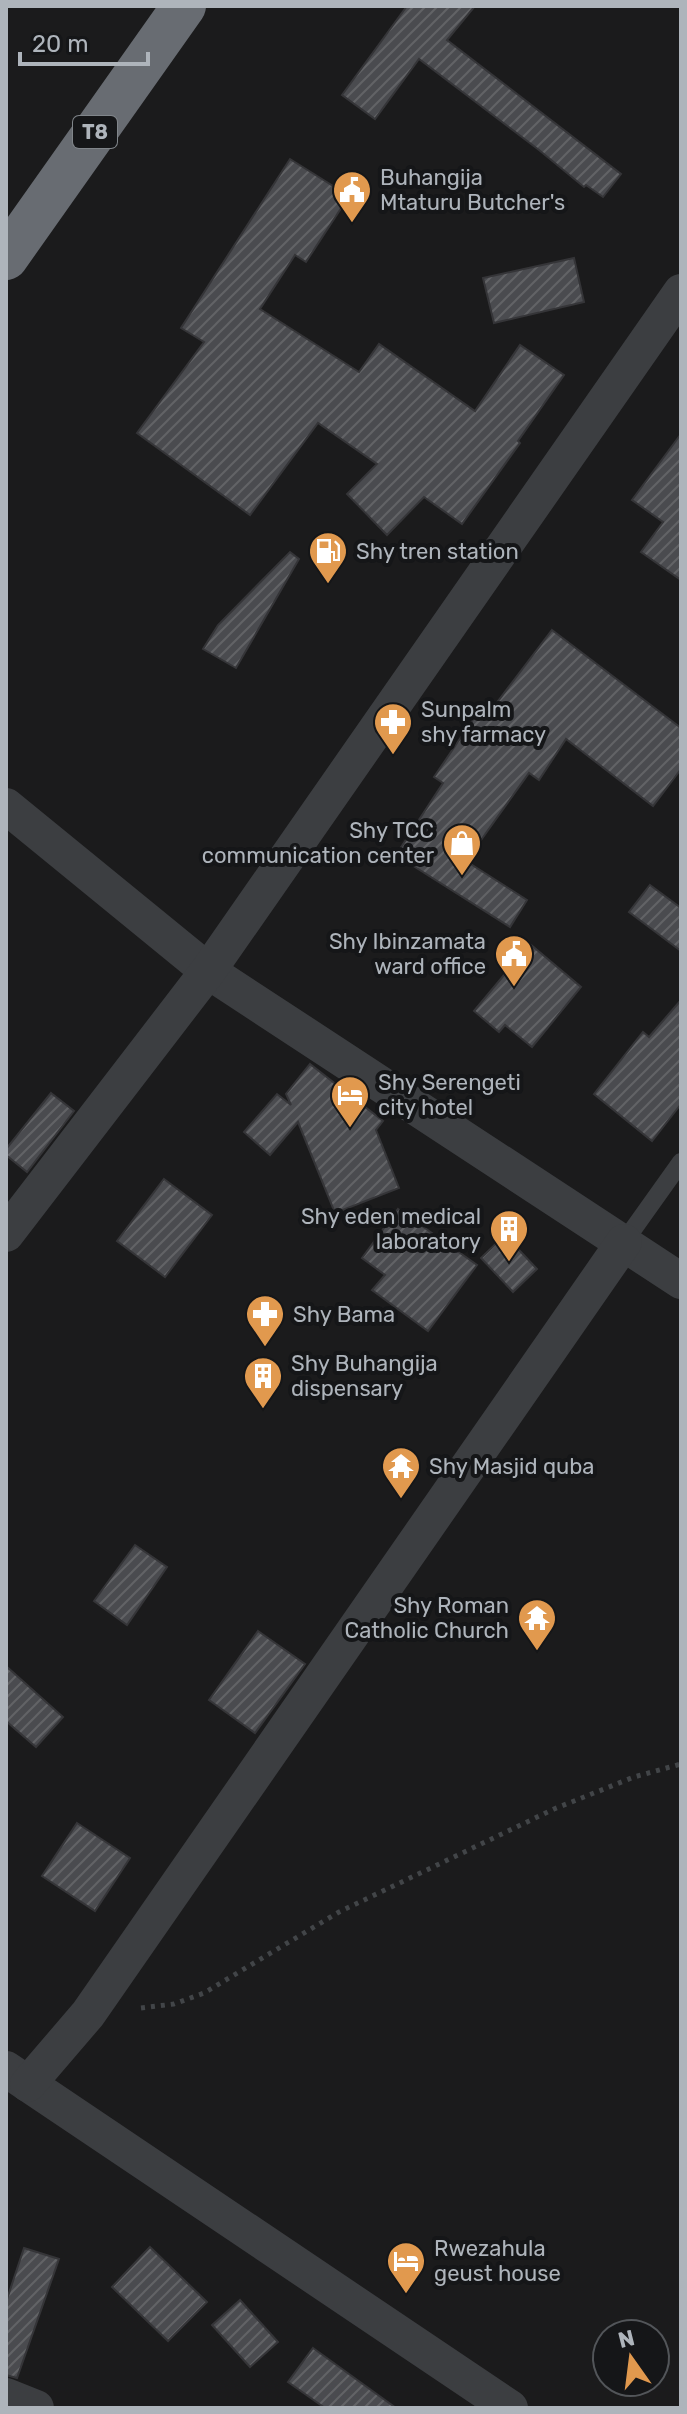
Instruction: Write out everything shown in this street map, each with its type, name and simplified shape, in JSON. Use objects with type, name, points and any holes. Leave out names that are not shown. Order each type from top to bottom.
[{"type":"highway","name":"T8","points":[[11,244],[184,6]]},
{"type":"street","points":[[6,1234],[208,971],[681,292]]},
{"type":"street","points":[[6,806],[208,971],[681,1281]]},
{"type":"street","points":[[510,2408],[17,2076],[88,2014],[624,1242]]},
{"type":"street","points":[[6,2396],[36,2408]]},
{"type":"lane","points":[[624,1242],[681,1162]]},
{"type":"path","points":[[88,2014],[174,2004],[204,1993],[339,1912],[541,1815],[634,1777],[681,1764]]},
{"type":"building","points":[[407,6],[475,6],[447,40],[621,174],[603,197],[586,185],[584,187],[419,59],[375,119],[342,95]]},
{"type":"building","points":[[290,159],[349,196],[306,262],[295,255],[260,309],[359,372],[379,344],[475,411],[520,345],[564,375],[462,524],[424,497],[387,535],[347,494],[377,464],[318,423],[250,515],[137,433],[204,342],[181,328]]},
{"type":"building","points":[[574,258],[584,302],[494,323],[483,278]]},
{"type":"building","points":[[681,434],[681,580],[641,552],[663,522],[632,500]]},
{"type":"building","points":[[290,552],[299,559],[236,668],[203,649],[218,625]]},
{"type":"building","points":[[552,630],[681,728],[681,769],[653,806],[566,739],[539,780],[529,773],[466,861],[527,900],[510,927],[396,855],[443,783],[434,777],[487,699],[495,705]]},
{"type":"building","points":[[650,885],[681,908],[681,951],[629,912]]},
{"type":"building","points":[[530,944],[581,987],[532,1047],[505,1025],[499,1032],[474,1011]]},
{"type":"building","points":[[681,1000],[681,1104],[652,1141],[594,1094],[643,1032],[649,1037]]},
{"type":"building","points":[[310,1064],[383,1121],[376,1130],[399,1188],[335,1213],[298,1122],[270,1155],[244,1132],[277,1094],[291,1105],[286,1094]]},
{"type":"building","points":[[51,1093],[74,1111],[27,1172],[6,1155],[6,1149]]},
{"type":"building","points":[[164,1179],[212,1215],[165,1277],[117,1241]]},
{"type":"building","points":[[398,1209],[477,1265],[428,1331],[372,1290],[385,1275],[362,1258]]},
{"type":"building","name":"Shy eden medical laboratory","points":[[505,1235],[537,1269],[513,1292],[481,1258]]},
{"type":"building","points":[[135,1545],[167,1567],[127,1625],[94,1601]]},
{"type":"building","points":[[258,1631],[305,1664],[255,1733],[209,1700]]},
{"type":"building","points":[[6,1666],[63,1717],[36,1747],[6,1721]]},
{"type":"building","points":[[77,1823],[130,1858],[95,1911],[42,1876]]},
{"type":"building","points":[[150,2247],[207,2302],[168,2341],[112,2287]]},
{"type":"building","points":[[24,2248],[59,2259],[17,2378],[6,2375],[6,2302]]},
{"type":"building","points":[[240,2300],[278,2342],[250,2367],[212,2325]]},
{"type":"building","points":[[313,2348],[396,2408],[325,2408],[288,2382]]},
{"type":"place","name":"Buhangija Mtaturu Butcher's","points":[[352,224]]},
{"type":"place","name":"Shy tren station","points":[[328,585]]},
{"type":"place","name":"Sunpalm shy farmacy","points":[[393,756]]},
{"type":"place","name":"Shy TCC communication center","points":[[462,877]]},
{"type":"place","name":"Shy Ibinzamata ward office","points":[[514,988]]},
{"type":"place","name":"Shy Serengeti city hotel","points":[[350,1129]]},
{"type":"place","name":"Shy eden medical laboratory","points":[[509,1263]]},
{"type":"place","name":"Shy Bama","points":[[265,1348]]},
{"type":"place","name":"Shy Buhangija dispensary","points":[[263,1410]]},
{"type":"place","name":"Shy Masjid quba","points":[[401,1500]]},
{"type":"place","name":"Shy Roman Catholic Church","points":[[537,1652]]},
{"type":"place","name":"Rwezahula geust house","points":[[406,2295]]}]
